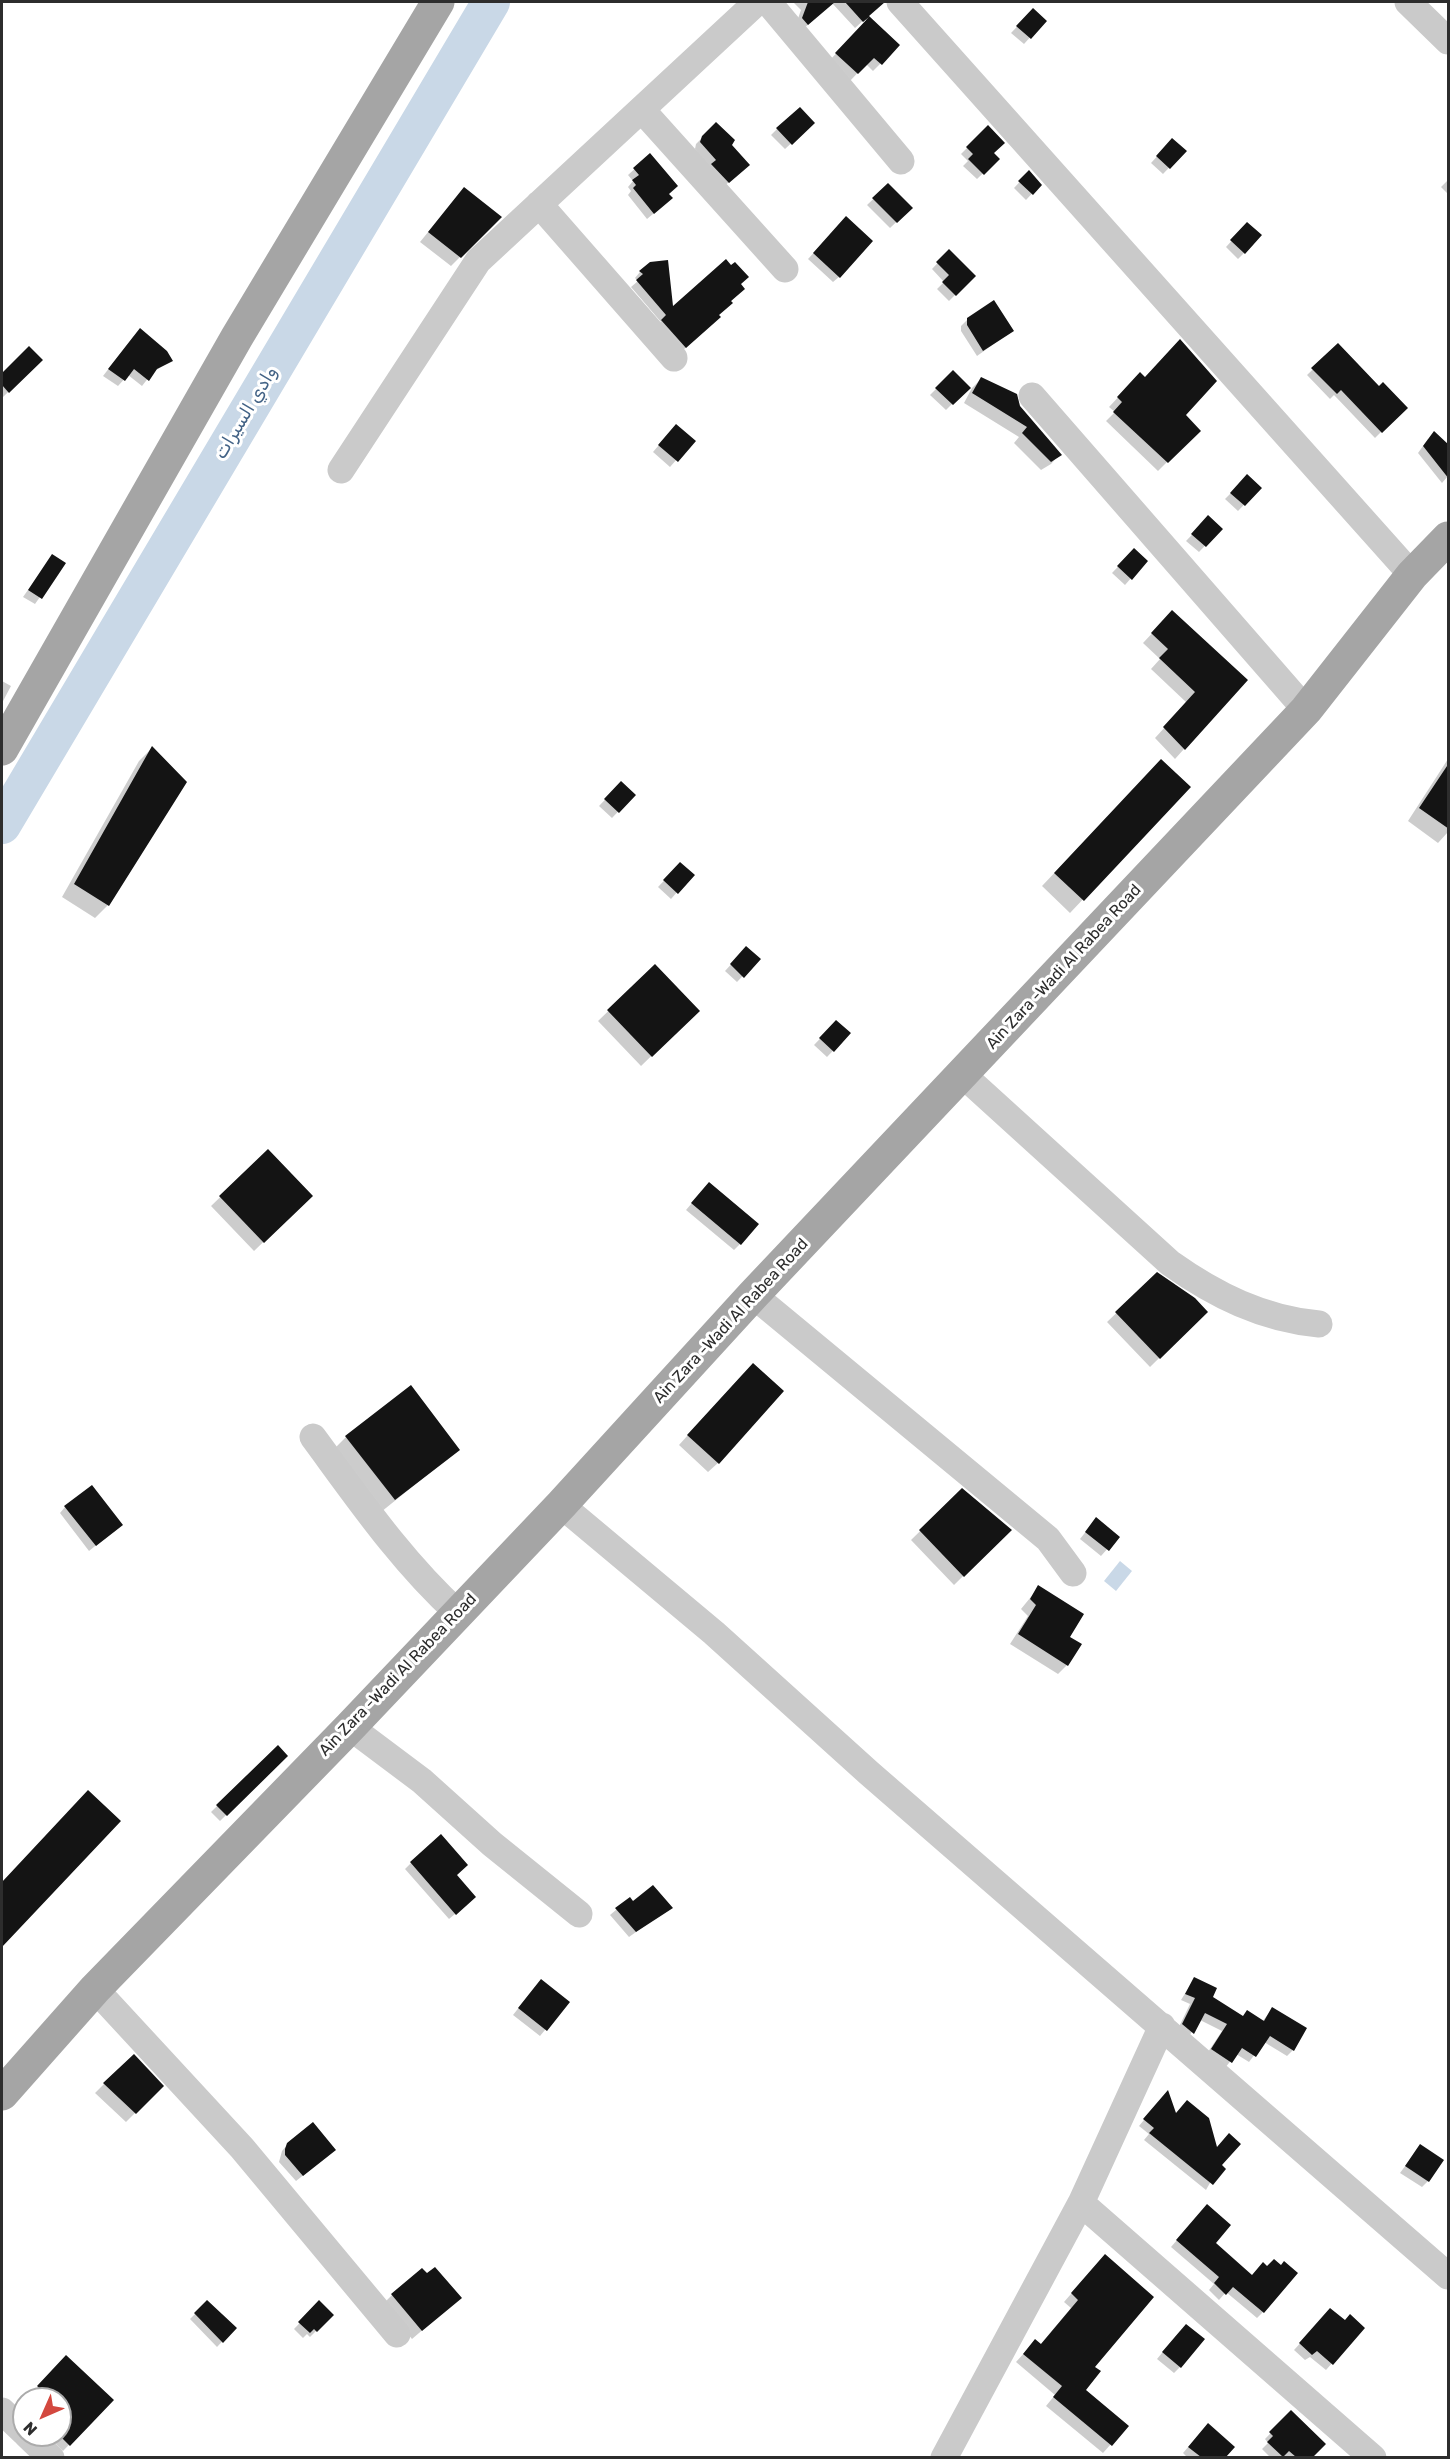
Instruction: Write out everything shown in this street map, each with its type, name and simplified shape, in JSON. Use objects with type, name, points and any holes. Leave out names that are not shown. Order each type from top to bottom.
[{"type":"main road","points":[[2,749],[237,337],[438,2]]},
{"type":"main road","name":"Ain Zara -Wadi Al Rabea Road","points":[[2,2094],[95,1989],[350,1727],[561,1505],[753,1295],[1305,710],[1412,575],[1449,538]]},
{"type":"street","points":[[341,470],[477,261],[757,2]]},
{"type":"street","points":[[768,2],[901,161]]},
{"type":"street","points":[[900,2],[1412,575]]},
{"type":"street","points":[[1408,2],[1449,41]]},
{"type":"street","points":[[642,110],[785,269]]},
{"type":"street","points":[[540,204],[674,358]]},
{"type":"street","points":[[1032,396],[1305,710]]},
{"type":"street","points":[[963,1075],[1170,1263],[1206,1288],[1244,1306],[1291,1322],[1319,1324]]},
{"type":"street","points":[[753,1295],[1048,1539],[1073,1573]]},
{"type":"street","points":[[313,1437],[399,1552],[431,1588],[458,1612]]},
{"type":"street","points":[[561,1505],[714,1633],[869,1773],[1449,2276]]},
{"type":"street","points":[[350,1727],[422,1780],[492,1844],[579,1914]]},
{"type":"street","points":[[95,1989],[242,2148],[397,2334]]},
{"type":"street","points":[[944,2457],[1081,2203],[1162,2026]]},
{"type":"street","points":[[1081,2203],[1373,2457]]},
{"type":"street","points":[[40,2447],[51,2457]]},
{"type":"water","points":[[1120,1561],[1132,1571],[1116,1591],[1104,1581]]},
{"type":"building","points":[[808,2],[835,2],[808,25],[802,18]]},
{"type":"building","points":[[845,2],[885,2],[869,16],[900,45],[882,65],[874,58],[858,74],[835,53],[869,17],[863,22]]},
{"type":"building","points":[[1033,8],[1047,21],[1031,39],[1016,26]]},
{"type":"building","points":[[800,107],[815,123],[792,145],[776,128]]},
{"type":"building","points":[[716,122],[735,140],[732,145],[750,165],[729,183],[711,164],[716,160],[700,142],[702,136]]},
{"type":"building","points":[[988,125],[1005,143],[994,153],[1000,159],[984,175],[968,159],[973,154],[966,147]]},
{"type":"building","points":[[1172,138],[1187,151],[1170,169],[1156,156]]},
{"type":"building","points":[[650,153],[678,186],[669,194],[673,198],[654,214],[633,188],[636,185],[632,180],[639,175],[633,168]]},
{"type":"building","points":[[1029,170],[1042,185],[1033,195],[1018,181]]},
{"type":"building","points":[[888,183],[913,208],[897,223],[872,198]]},
{"type":"building","points":[[464,187],[502,217],[461,258],[428,232]]},
{"type":"building","points":[[846,216],[873,241],[840,278],[813,253]]},
{"type":"building","points":[[1247,222],[1262,235],[1245,254],[1230,240]]},
{"type":"building","points":[[949,249],[976,276],[956,296],[942,282],[949,275],[936,262]]},
{"type":"building","points":[[726,259],[731,265],[735,262],[749,277],[741,284],[745,289],[719,315],[721,317],[686,348],[661,320],[666,315],[636,280],[643,274],[639,271],[650,262],[668,260],[673,306]]},
{"type":"building","points":[[994,300],[1014,331],[983,351],[967,325],[967,318]]},
{"type":"building","points":[[140,328],[167,351],[173,361],[157,369],[149,381],[134,369],[125,381],[108,369]]},
{"type":"building","points":[[1180,339],[1217,381],[1186,415],[1201,431],[1168,463],[1113,412],[1122,402],[1117,397],[1140,372],[1145,377]]},
{"type":"building","points":[[1338,343],[1379,386],[1383,382],[1408,408],[1382,433],[1341,390],[1337,394],[1311,368]]},
{"type":"building","points":[[29,346],[43,360],[9,393],[2,385],[2,373]]},
{"type":"building","points":[[953,370],[971,388],[953,405],[935,388]]},
{"type":"building","points":[[981,377],[1017,394],[1020,406],[1062,455],[1051,462],[1022,433],[1027,427],[972,393]]},
{"type":"building","points":[[676,424],[696,441],[678,462],[658,445]]},
{"type":"building","points":[[1434,431],[1449,445],[1449,479],[1423,446]]},
{"type":"building","points":[[1247,474],[1262,488],[1245,506],[1230,493]]},
{"type":"building","points":[[1208,515],[1223,529],[1206,547],[1191,534]]},
{"type":"building","points":[[1134,548],[1148,561],[1132,580],[1117,566]]},
{"type":"building","points":[[52,554],[66,563],[42,599],[28,590]]},
{"type":"building","points":[[1172,610],[1248,680],[1185,750],[1163,727],[1195,692],[1159,658],[1168,649],[1151,633]]},
{"type":"building","points":[[152,746],[187,782],[109,906],[74,884]]},
{"type":"building","points":[[1161,759],[1191,787],[1084,901],[1054,873]]},
{"type":"building","points":[[1449,763],[1449,829],[1419,808]]},
{"type":"building","points":[[621,781],[636,795],[619,813],[604,799]]},
{"type":"building","points":[[680,862],[695,875],[678,894],[663,880]]},
{"type":"building","points":[[746,946],[761,959],[744,978],[730,964]]},
{"type":"building","points":[[655,964],[700,1011],[652,1057],[607,1010]]},
{"type":"building","points":[[836,1020],[851,1033],[834,1052],[819,1038]]},
{"type":"building","points":[[268,1149],[313,1196],[264,1243],[219,1196]]},
{"type":"building","points":[[709,1182],[759,1224],[741,1245],[691,1203]]},
{"type":"building","points":[[1157,1272],[1195,1298],[1208,1312],[1160,1359],[1115,1312]]},
{"type":"building","points":[[753,1363],[784,1391],[719,1464],[687,1435]]},
{"type":"building","points":[[411,1385],[460,1450],[395,1500],[345,1436]]},
{"type":"building","points":[[92,1485],[123,1525],[96,1546],[64,1506]]},
{"type":"building","points":[[962,1488],[1012,1530],[964,1577],[919,1530]]},
{"type":"building","points":[[1096,1517],[1120,1537],[1109,1551],[1085,1532]]},
{"type":"building","points":[[1038,1585],[1084,1614],[1070,1637],[1082,1644],[1068,1666],[1018,1634],[1036,1605],[1030,1599]]},
{"type":"building","points":[[278,1745],[288,1756],[227,1816],[216,1805]]},
{"type":"building","points":[[88,1790],[121,1821],[2,1947],[2,1882]]},
{"type":"building","points":[[441,1834],[468,1865],[457,1875],[476,1897],[456,1915],[410,1862]]},
{"type":"building","points":[[653,1885],[673,1908],[636,1932],[615,1908],[630,1897],[633,1901]]},
{"type":"building","points":[[1194,1977],[1217,1988],[1213,1997],[1243,2016],[1247,2010],[1264,2021],[1272,2007],[1307,2028],[1294,2051],[1270,2036],[1256,2057],[1242,2048],[1232,2063],[1211,2049],[1227,2024],[1205,2013],[1194,2034],[1182,2024],[1195,1998],[1185,1994]]},
{"type":"building","points":[[541,1979],[570,2002],[547,2031],[518,2008]]},
{"type":"building","points":[[134,2054],[164,2086],[136,2114],[103,2083]]},
{"type":"building","points":[[1168,2090],[1176,2113],[1187,2100],[1209,2118],[1217,2147],[1229,2133],[1241,2144],[1222,2165],[1226,2169],[1213,2185],[1149,2133],[1154,2128],[1143,2119]]},
{"type":"building","points":[[313,2122],[336,2150],[303,2176],[285,2155],[285,2149],[287,2143]]},
{"type":"building","points":[[1420,2144],[1444,2160],[1429,2182],[1405,2166]]},
{"type":"building","points":[[1207,2204],[1231,2225],[1216,2243],[1252,2275],[1263,2262],[1267,2266],[1274,2259],[1281,2265],[1284,2261],[1298,2273],[1264,2313],[1233,2287],[1226,2295],[1214,2283],[1219,2277],[1176,2240]]},
{"type":"building","points":[[1105,2254],[1154,2297],[1095,2367],[1101,2371],[1086,2390],[1129,2426],[1112,2446],[1053,2397],[1062,2386],[1023,2354],[1035,2339],[1041,2344],[1078,2300],[1071,2293]]},
{"type":"building","points":[[435,2267],[462,2298],[422,2331],[391,2294],[422,2268],[427,2273]]},
{"type":"building","points":[[207,2300],[237,2328],[223,2343],[194,2313]]},
{"type":"building","points":[[319,2300],[334,2315],[317,2332],[314,2329],[310,2333],[298,2322]]},
{"type":"building","points":[[1330,2308],[1345,2320],[1350,2314],[1365,2328],[1333,2365],[1317,2351],[1312,2355],[1299,2343]]},
{"type":"building","points":[[1186,2324],[1205,2339],[1181,2368],[1162,2352]]},
{"type":"building","points":[[66,2355],[114,2400],[72,2444],[72,2387],[37,2386]]},
{"type":"building","points":[[1291,2410],[1326,2444],[1313,2457],[1296,2457],[1289,2451],[1283,2457],[1267,2442],[1273,2436],[1269,2432]]},
{"type":"building","points":[[1208,2423],[1235,2447],[1226,2457],[1201,2457],[1188,2447]]},
{"type":"waterway","name":"وادي السيرات","points":[[2,825],[491,2]]}]
